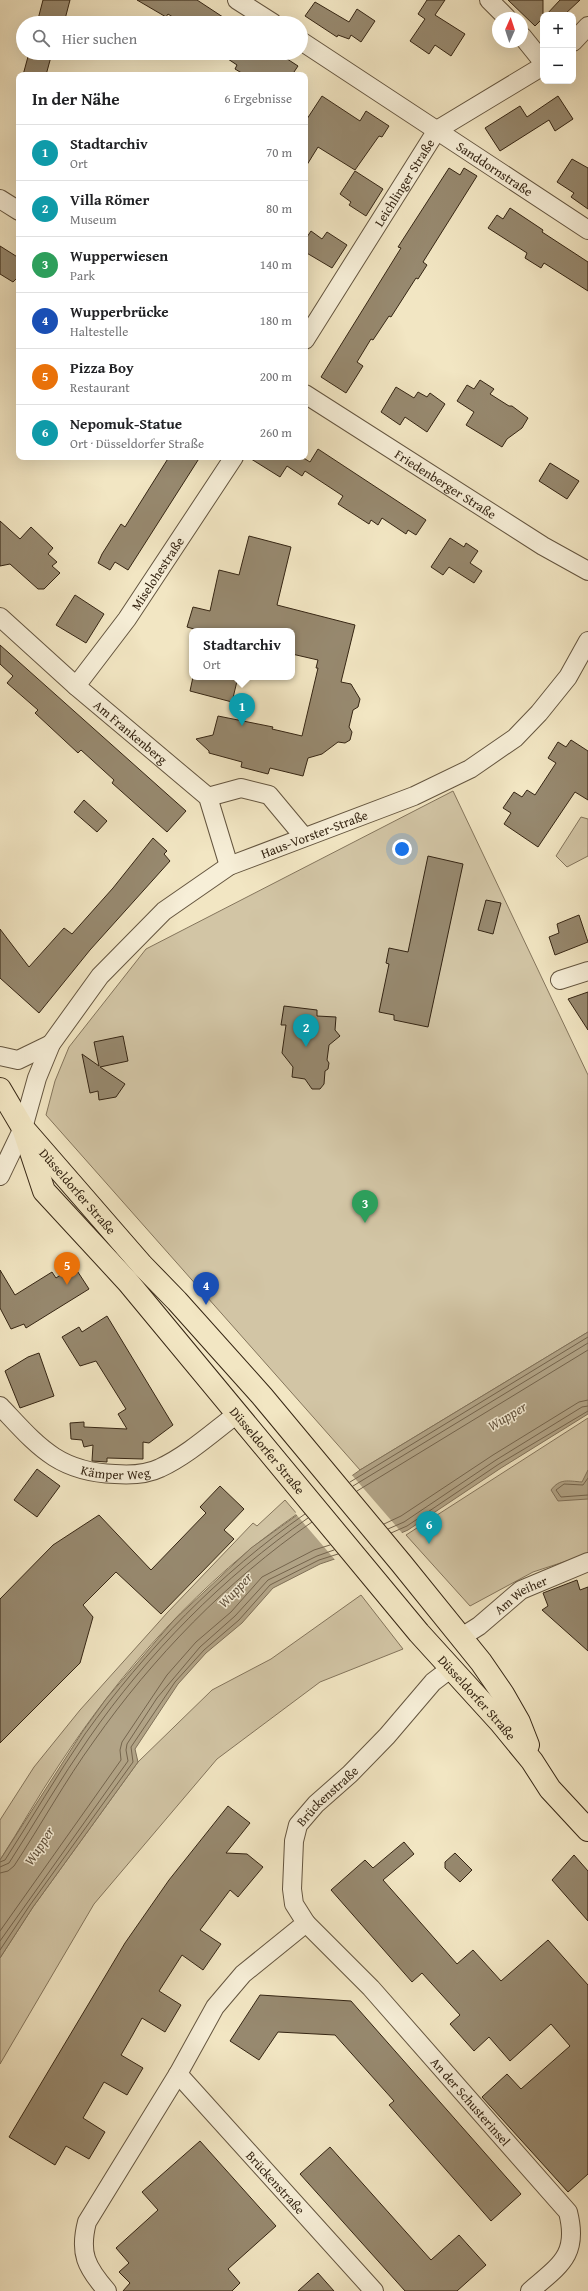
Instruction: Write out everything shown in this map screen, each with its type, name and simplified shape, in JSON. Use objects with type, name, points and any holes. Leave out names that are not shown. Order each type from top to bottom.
[{"type":"main road","name":"Düsseldorfer Straße","points":[[0,1089],[23,1128],[142,1265],[178,1300],[262,1396],[401,1563],[503,1694],[519,1722],[532,1762]]},
{"type":"main road","name":"Düsseldorfer Straße","points":[[23,1128],[44,1191],[128,1282],[450,1669],[500,1722],[532,1762],[550,1789],[588,1830]]},
{"type":"main road","points":[[238,1414],[262,1396]]},
{"type":"street","points":[[237,0],[262,16]]},
{"type":"street","points":[[489,0],[501,12]]},
{"type":"street","points":[[576,39],[588,26]]},
{"type":"street","points":[[528,43],[540,58]]},
{"type":"street","name":"Sanddornstraße","points":[[308,46],[588,230]]},
{"type":"street","name":"Leichlinger Straße","points":[[308,335],[437,130],[540,68]]},
{"type":"street","points":[[0,199],[16,209]]},
{"type":"street","name":"Friedenberger Straße","points":[[308,396],[537,542],[588,571]]},
{"type":"street","name":"Miselohestraße","points":[[76,686],[127,619],[232,460]]},
{"type":"street","name":"Am Frankenberg","points":[[0,617],[76,686],[208,797]]},
{"type":"street","name":"Haus-Vorster-Straße","points":[[0,1176],[23,1128],[37,1078],[51,1044],[100,976],[158,916],[229,866],[414,796],[470,769],[514,738],[539,712],[568,676],[588,641]]},
{"type":"street","points":[[229,866],[208,797],[241,788],[269,795],[304,837]]},
{"type":"street","points":[[560,980],[588,971]]},
{"type":"street","name":"Haus-Vorster-Straße","points":[[0,1056],[18,1060],[51,1044]]},
{"type":"street","name":"Kämper Weg","points":[[0,1406],[34,1443],[56,1459],[78,1469],[98,1473],[127,1474],[158,1469],[175,1460],[238,1414]]},
{"type":"street","name":"Am Weiher","points":[[460,1638],[479,1626],[521,1590],[588,1562]]},
{"type":"street","name":"Brückenstraße","points":[[306,1923],[294,1904],[292,1889],[294,1841],[298,1825],[316,1804],[350,1774],[387,1736],[433,1682],[450,1669]]},
{"type":"street","points":[[107,2291],[93,2275],[85,2259],[83,2238],[87,2222],[178,2074],[215,2007],[238,1979],[306,1923]]},
{"type":"street","name":"An der Schusterinsel","points":[[306,1923],[371,1988],[568,2212],[573,2230],[569,2252],[560,2265],[530,2291]]},
{"type":"street","name":"Brückenstraße","points":[[178,2074],[374,2291]]},
{"type":"shaded area","points":[[453,791],[588,1075],[588,1332],[360,1470],[46,1115],[55,1081],[69,1047],[146,949]]},
{"type":"shaded area","points":[[581,817],[588,819],[588,856],[567,867],[556,856]]},
{"type":"shaded area","points":[[588,1418],[588,1554],[533,1572],[470,1606],[406,1535]]},
{"type":"shaded area","points":[[285,1500],[297,1514],[262,1540],[197,1597],[166,1628],[137,1661],[83,1729],[51,1777],[0,1860],[0,1820],[34,1767],[80,1710],[167,1613],[253,1523],[257,1526]]},
{"type":"shaded area","points":[[361,1595],[403,1649],[320,1682],[217,1759],[94,1904],[0,2064],[0,1958],[33,1907],[138,1762],[212,1690],[271,1659]]},
{"type":"water","name":"Wupper","points":[[588,1332],[588,1414],[501,1468],[408,1530],[364,1549],[320,1564],[273,1588],[242,1623],[206,1653],[178,1684],[135,1749],[138,1762],[33,1907],[0,1958],[0,1860],[83,1731],[106,1699],[174,1620],[251,1548],[360,1470]]},
{"type":"water","points":[[588,1470],[588,1499],[558,1501],[551,1490],[554,1486],[565,1481],[582,1482]]},
{"type":"pier","points":[[351,1474],[403,1534],[336,1561],[295,1513]]},
{"type":"building","points":[[43,0],[70,0],[66,16],[39,16]]},
{"type":"building","points":[[137,0],[197,0],[221,16],[171,16],[168,14],[164,16]]},
{"type":"building","points":[[427,0],[445,0],[435,15],[465,34],[451,56],[435,45],[429,54],[410,41],[425,19],[418,14]]},
{"type":"building","points":[[508,0],[543,0],[543,12],[540,12],[540,21],[535,26],[528,19],[528,12],[520,12]]},
{"type":"building","points":[[560,0],[580,0],[567,12],[549,12]]},
{"type":"building","points":[[315,2],[349,22],[357,9],[375,21],[361,42],[351,35],[349,39],[338,35],[337,37],[308,18],[308,16],[305,16]]},
{"type":"building","points":[[27,60],[50,60],[47,72],[24,72]]},
{"type":"building","points":[[230,60],[289,60],[298,66],[294,72],[240,72],[235,69],[237,65]]},
{"type":"building","points":[[322,96],[360,121],[366,111],[389,126],[382,137],[379,136],[355,170],[318,147],[308,163],[308,117]]},
{"type":"building","points":[[558,96],[573,119],[555,131],[549,120],[500,151],[485,128],[520,106],[527,117]]},
{"type":"building","points":[[572,159],[588,168],[588,209],[571,197],[574,193],[557,182]]},
{"type":"building","points":[[449,168],[460,175],[464,168],[477,176],[423,262],[427,265],[418,279],[416,278],[391,317],[389,316],[373,340],[371,339],[357,362],[363,366],[346,393],[321,377],[401,248],[398,247]]},
{"type":"building","points":[[355,171],[383,189],[366,216],[349,205],[351,202],[340,194]]},
{"type":"building","points":[[510,208],[543,230],[542,232],[588,262],[588,291],[544,263],[541,268],[525,258],[527,253],[488,228],[497,215],[503,219]]},
{"type":"building","points":[[311,231],[322,239],[327,232],[347,245],[332,268],[308,254],[308,236]]},
{"type":"building","points":[[0,246],[16,256],[16,279],[13,282],[0,274]]},
{"type":"building","points":[[480,380],[494,389],[490,394],[509,406],[512,406],[528,418],[522,428],[507,439],[502,447],[466,425],[474,412],[457,401],[467,385],[474,389]]},
{"type":"building","points":[[396,387],[414,398],[418,392],[427,397],[430,393],[445,404],[427,432],[405,417],[400,425],[381,412]]},
{"type":"building","points":[[318,449],[426,520],[416,535],[408,530],[406,534],[382,518],[378,525],[371,520],[369,524],[338,504],[343,496],[305,471],[302,476],[287,466],[280,477],[253,460],[307,460],[310,462]]},
{"type":"building","points":[[167,460],[198,460],[128,570],[115,562],[110,570],[98,563],[121,524],[125,527]]},
{"type":"building","points":[[550,463],[579,481],[567,499],[539,481]]},
{"type":"building","points":[[0,521],[20,539],[31,527],[53,548],[48,554],[57,562],[52,566],[60,573],[44,589],[38,589],[10,564],[0,566]]},
{"type":"building","points":[[249,536],[291,547],[277,605],[355,625],[341,682],[351,684],[360,699],[358,707],[353,710],[349,727],[352,732],[350,740],[345,743],[338,742],[322,754],[308,758],[303,776],[270,768],[268,774],[241,767],[242,762],[209,753],[209,751],[196,739],[213,735],[218,716],[273,727],[272,729],[302,736],[318,668],[316,668],[318,660],[295,655],[295,628],[187,627],[193,607],[210,611],[219,570],[239,575]]},
{"type":"building","points":[[450,538],[464,547],[466,543],[478,551],[470,563],[482,571],[474,583],[449,567],[443,575],[431,567]]},
{"type":"building","points":[[75,595],[104,614],[86,643],[56,625]]},
{"type":"building","points":[[0,645],[186,811],[167,832],[112,783],[114,780],[81,750],[78,753],[35,713],[38,710],[7,683],[13,676],[0,664]]},
{"type":"building","points":[[192,680],[237,680],[232,702],[190,691]]},
{"type":"building","points":[[571,740],[588,751],[588,800],[575,792],[538,847],[504,824],[511,813],[503,808],[514,792],[522,797],[527,790],[535,795],[556,763],[548,758],[558,742],[566,747]]},
{"type":"building","points":[[84,800],[107,821],[97,832],[74,812]]},
{"type":"building","points":[[153,838],[167,851],[164,854],[170,861],[90,950],[39,1013],[0,978],[0,929],[29,967],[64,928],[72,934],[113,888]]},
{"type":"building","points":[[428,856],[463,864],[428,1027],[394,1020],[394,1015],[379,1012],[389,964],[386,963],[389,948],[408,952]]},
{"type":"building","points":[[486,900],[501,903],[493,934],[478,930]]},
{"type":"building","points":[[579,915],[588,942],[555,955],[549,937],[559,933],[557,924]]},
{"type":"building","points":[[588,992],[588,1030],[568,999]]},
{"type":"building","points":[[284,1006],[317,1010],[317,1016],[336,1017],[335,1030],[340,1036],[329,1045],[327,1060],[329,1063],[328,1069],[325,1071],[324,1084],[320,1089],[312,1089],[305,1079],[292,1077],[293,1067],[282,1053],[286,1025],[281,1025]]},
{"type":"building","points":[[123,1036],[128,1061],[100,1067],[125,1084],[116,1097],[99,1100],[98,1091],[90,1093],[82,1054],[99,1066],[94,1042]]},
{"type":"building","points":[[74,1266],[89,1289],[26,1328],[24,1324],[11,1329],[0,1308],[0,1270],[15,1295],[52,1272],[56,1278]]},
{"type":"building","points":[[107,1316],[173,1425],[149,1443],[143,1442],[143,1459],[107,1458],[107,1462],[92,1461],[93,1445],[84,1447],[82,1440],[71,1439],[70,1423],[84,1422],[84,1427],[127,1429],[118,1414],[126,1409],[96,1361],[80,1366],[62,1337],[79,1327],[82,1332]]},
{"type":"building","points":[[39,1353],[54,1396],[20,1408],[5,1371],[28,1357]]},
{"type":"building","points":[[37,1469],[60,1486],[37,1517],[14,1500]]},
{"type":"building","points":[[220,1486],[244,1509],[224,1530],[234,1539],[161,1614],[116,1572],[83,1605],[93,1617],[80,1663],[0,1743],[0,1599],[53,1545],[99,1515],[151,1570],[206,1513],[200,1507]]},
{"type":"building","points":[[577,1580],[580,1590],[588,1587],[588,1651],[542,1610],[548,1606],[543,1593]]},
{"type":"building","points":[[228,1806],[250,1823],[226,1853],[247,1854],[263,1867],[238,1897],[230,1890],[200,1930],[221,1944],[203,1970],[182,1955],[159,1991],[181,2005],[165,2032],[142,2018],[121,2055],[143,2068],[127,2095],[104,2082],[83,2118],[105,2132],[89,2159],[66,2146],[55,2165],[9,2137],[125,1943],[169,1880]]},
{"type":"building","points":[[404,1842],[414,1854],[383,1880],[457,1964],[473,1950],[501,1981],[548,1940],[588,1985],[588,2174],[568,2192],[482,2097],[507,2074],[521,2089],[570,2046],[551,2024],[510,2061],[489,2037],[474,2051],[450,2024],[460,2015],[422,1973],[412,1982],[331,1890],[365,1860],[373,1868]]},
{"type":"building","points":[[455,1853],[472,1870],[460,1882],[445,1868],[445,1862]]},
{"type":"building","points":[[574,1855],[588,1871],[588,1921],[552,1880]]},
{"type":"building","points":[[260,1995],[351,2001],[521,2194],[491,2221],[389,2105],[394,2101],[335,2035],[278,2032],[259,2060],[230,2041]]},
{"type":"building","points":[[200,2141],[276,2226],[228,2269],[240,2283],[232,2291],[123,2291],[130,2283],[119,2272],[129,2263],[116,2248],[158,2210],[142,2192]]},
{"type":"building","points":[[330,2147],[431,2260],[459,2235],[486,2265],[457,2291],[405,2291],[300,2174]]},
{"type":"building","points":[[318,2273],[334,2291],[298,2291]]},
{"type":"place","name":"Stadtarchiv","points":[[242,726]]},
{"type":"place","name":"Villa Römer","points":[[306,1047]]},
{"type":"place","name":"Wupperwiesen","points":[[365,1223]]},
{"type":"place","name":"Pizza Boy","points":[[67,1285]]},
{"type":"place","name":"Wupperbrücke","points":[[206,1305]]},
{"type":"place","name":"Nepomuk-Statue","points":[[429,1544]]}]
